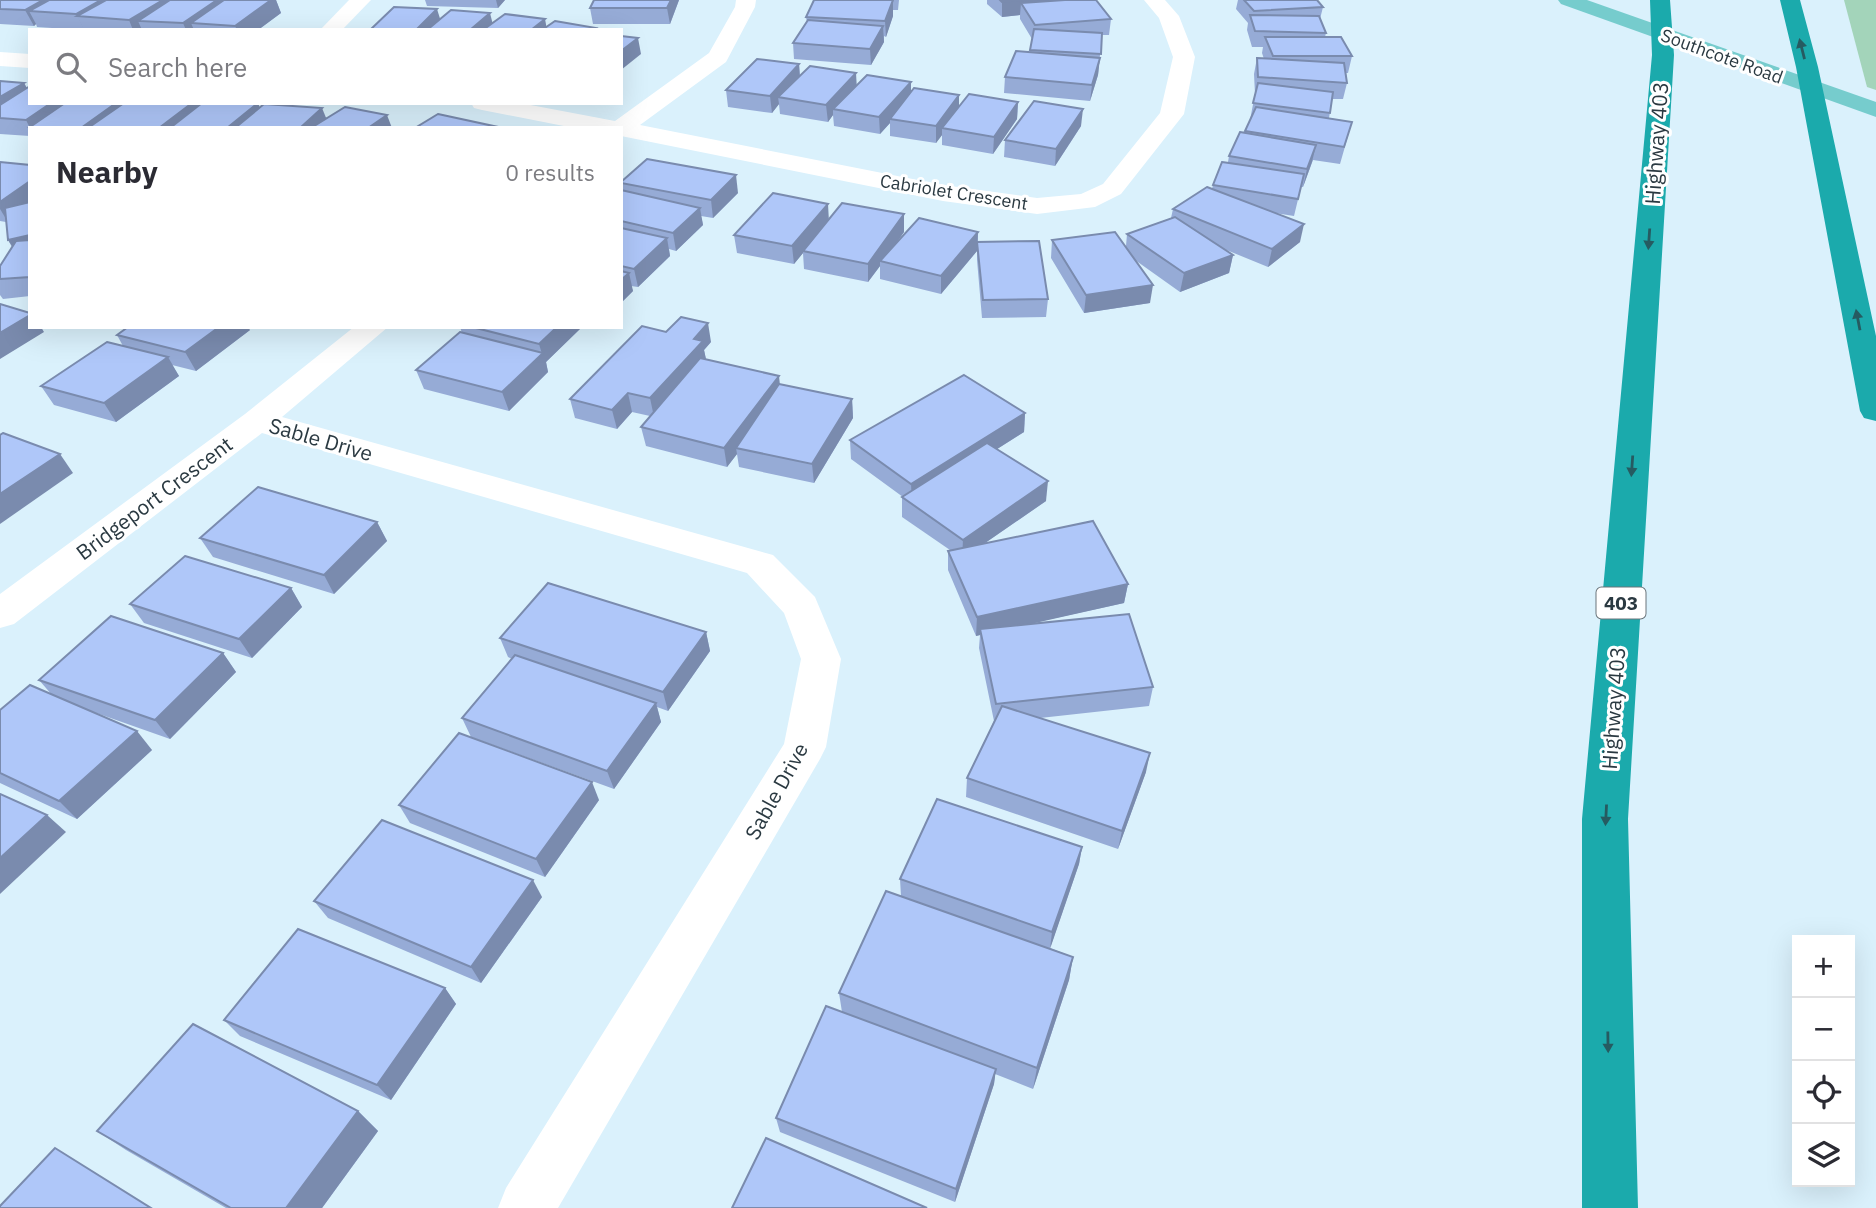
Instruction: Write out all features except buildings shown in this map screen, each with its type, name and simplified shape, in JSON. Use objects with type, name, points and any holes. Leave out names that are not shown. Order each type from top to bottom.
[{"type":"highway","name":"Highway 403","points":[[1610,1208],[1605,819],[1663,55],[1660,0]]},
{"type":"highway","points":[[1790,0],[1807,67],[1876,411]]},
{"type":"main road","name":"Southcote Road","points":[[1568,0],[1876,110]]},
{"type":"street","points":[[332,28],[361,0]]},
{"type":"street","points":[[623,128],[718,57],[746,7],[746,0]]},
{"type":"street","name":"Cabriolet Crescent","points":[[623,129],[943,193],[1037,206],[1086,201],[1112,189],[1172,114],[1184,57],[1169,16],[1154,0]]},
{"type":"street","points":[[0,59],[28,61]]},
{"type":"street","points":[[492,105],[603,126]]},
{"type":"street","name":"Bridgeport Crescent","points":[[0,614],[257,421],[371,329]]},
{"type":"street","name":"Sable Drive","points":[[257,421],[760,564],[801,607],[821,659],[805,747],[526,1208]]},
{"type":"green space","points":[[1844,0],[1876,0],[1876,90],[1867,87]]}]
